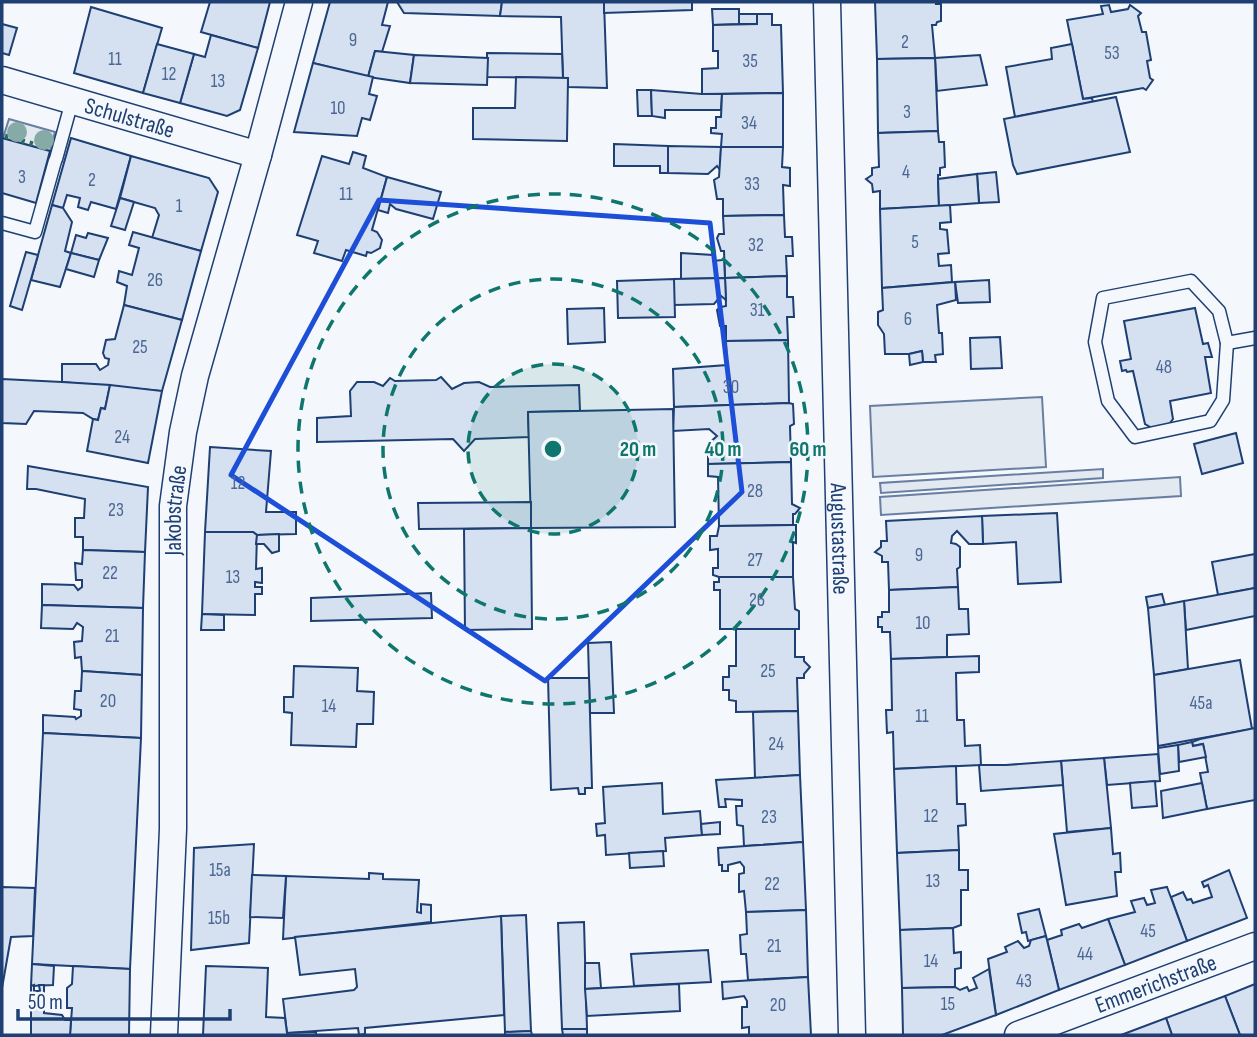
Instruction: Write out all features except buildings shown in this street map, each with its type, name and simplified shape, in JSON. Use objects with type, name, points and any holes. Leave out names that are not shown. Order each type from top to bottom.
[{"type":"street","name":"Jakobstraße","points":[[164,1035],[173,829],[173,506],[183,432],[195,376],[299,2]]},
{"type":"street","name":"Augustastraße","points":[[827,2],[852,1035]]},
{"type":"street","name":"Schulstraße","points":[[2,80],[258,155]]},
{"type":"street","name":"Emmerichstraße","points":[[1018,1035],[1255,946]]},
{"type":"lane","points":[[2,223],[35,232],[72,101]]},
{"type":"lane","points":[[1191,281],[1219,311],[1227,343],[1223,400],[1210,421],[1135,437],[1108,401],[1095,342],[1103,298],[1191,281]]},
{"type":"lane","points":[[1227,343],[1255,338]]},
{"type":"highlighted area","points":[[379,200],[710,223],[742,492],[545,681],[231,475]]},
{"type":"shaded area","points":[[9,119],[55,132],[50,151],[3,138]]},
{"type":"shaded area","points":[[1042,397],[1046,467],[873,477],[870,406]]},
{"type":"shaded area","points":[[1103,469],[1103,478],[881,493],[880,483]]},
{"type":"shaded area","points":[[1180,477],[1181,496],[881,515],[880,497]]},
{"type":"hedge","points":[[5,136],[47,148]]}]
